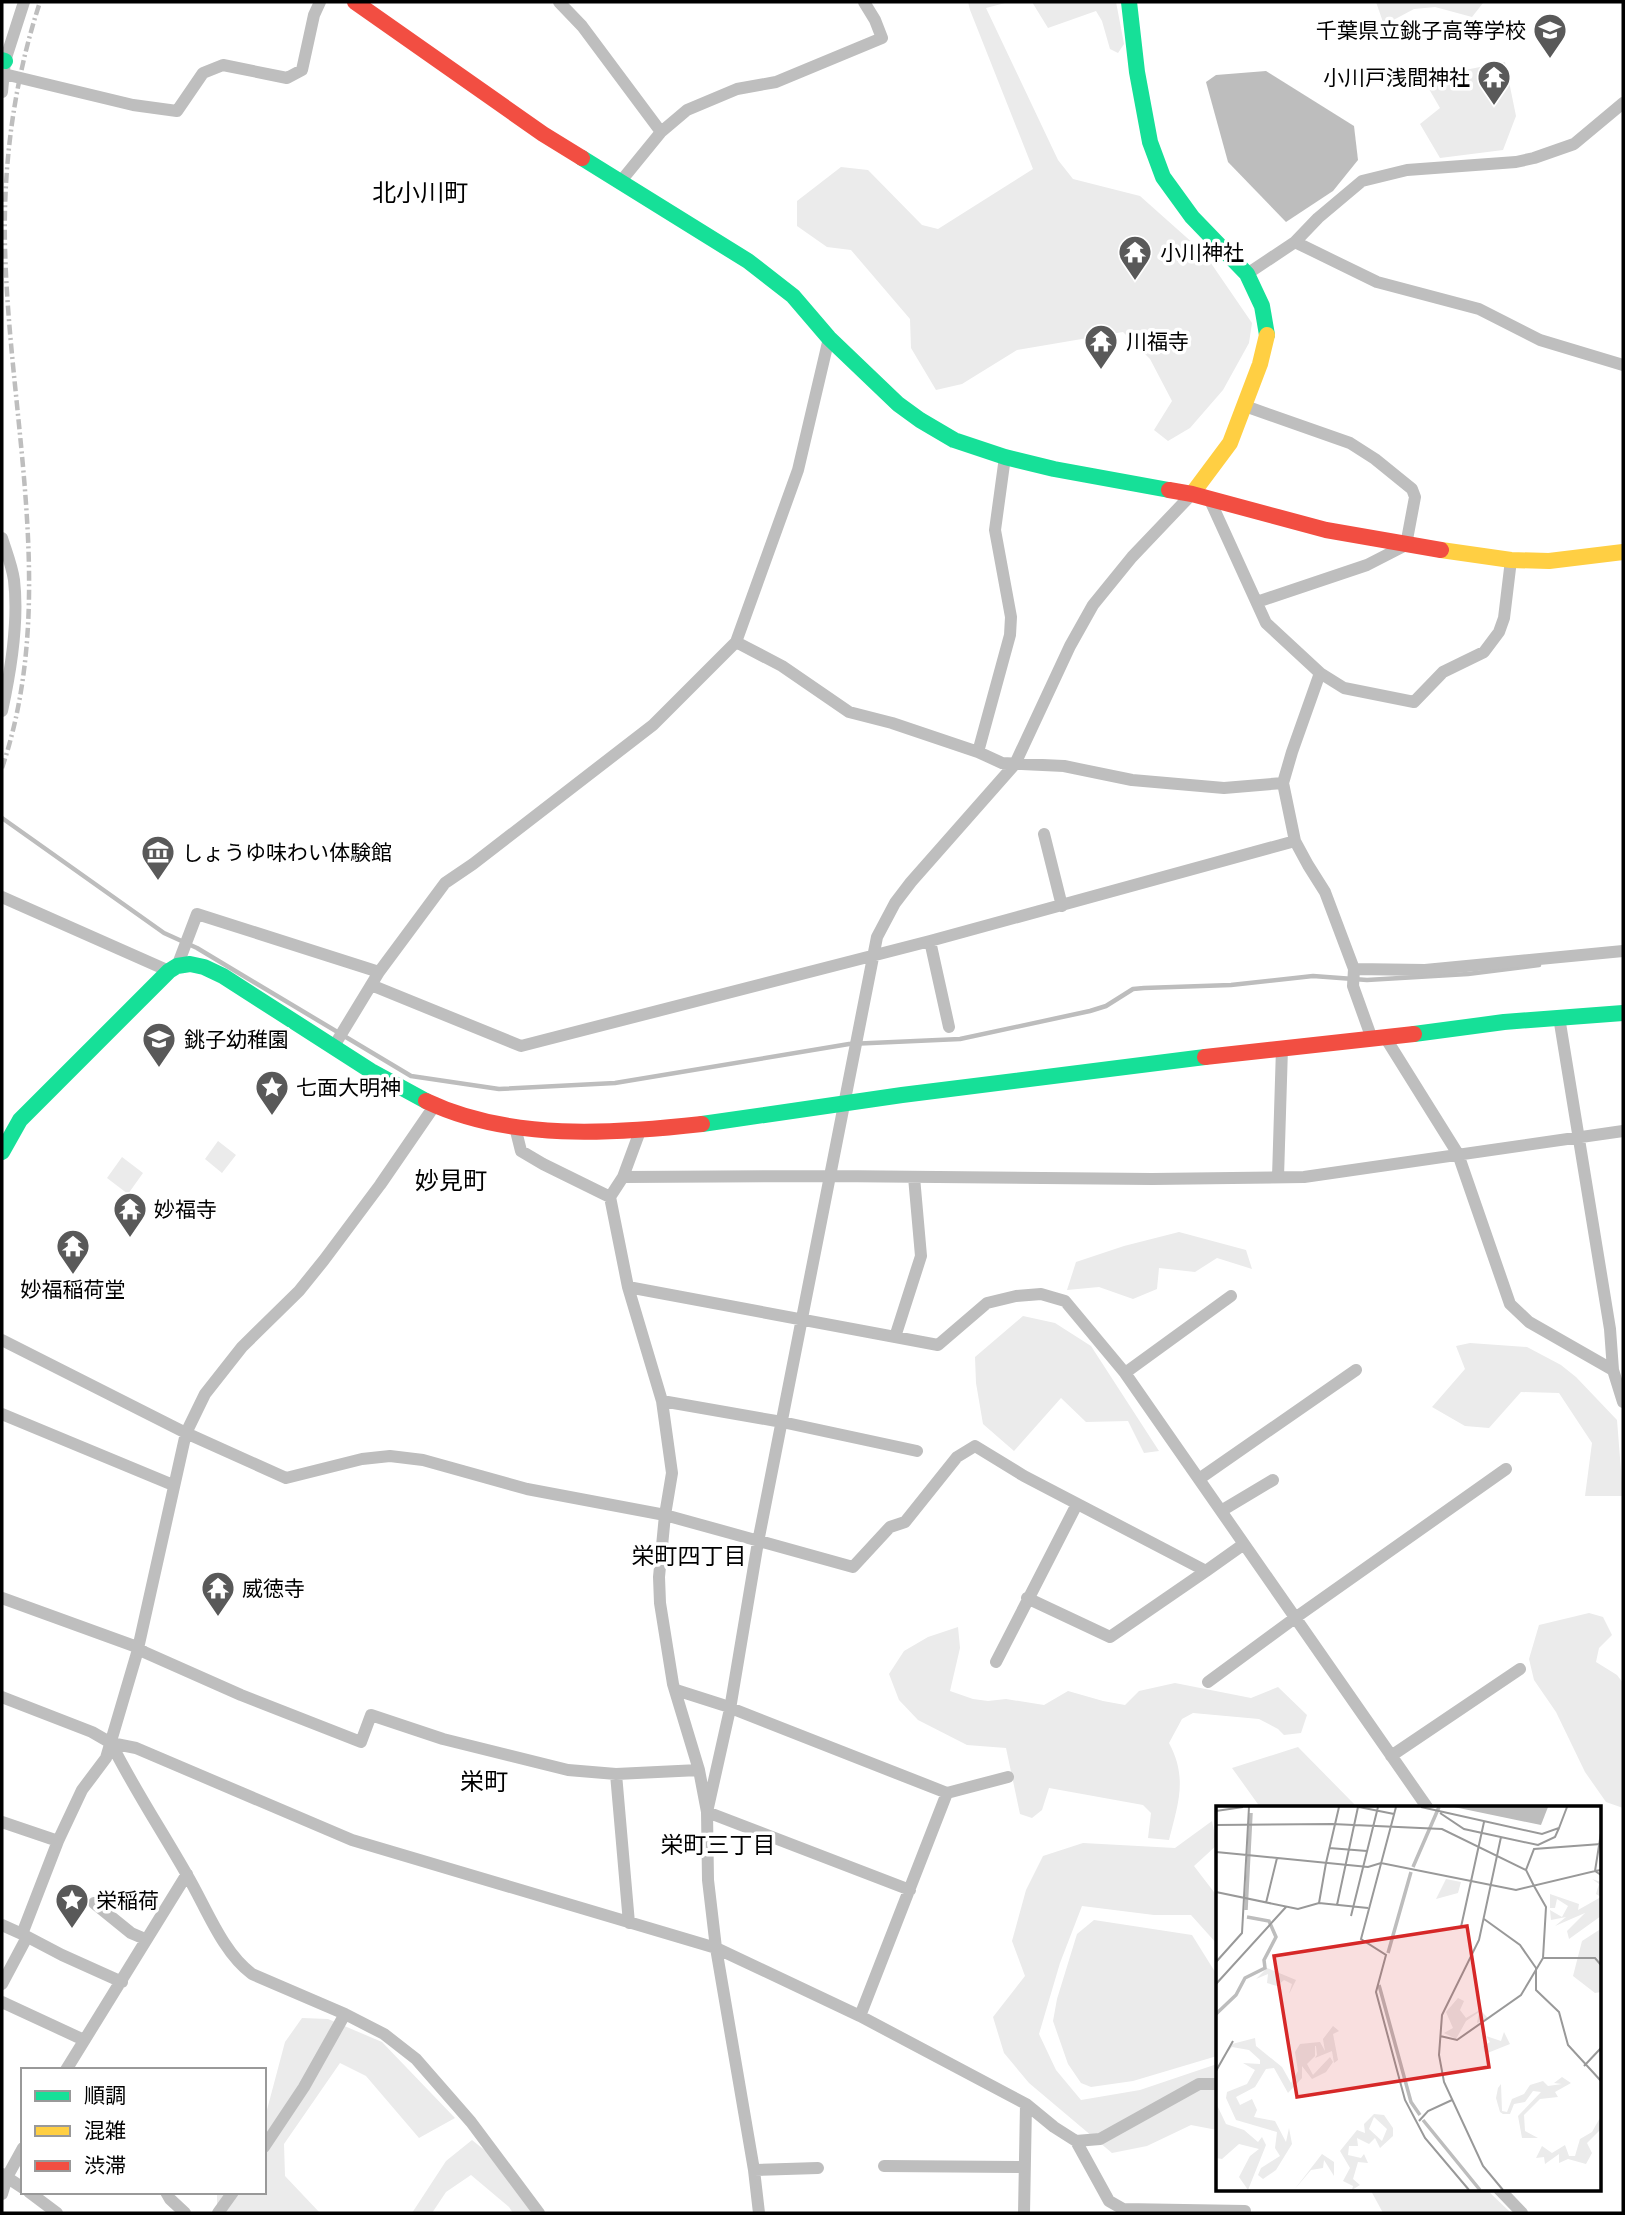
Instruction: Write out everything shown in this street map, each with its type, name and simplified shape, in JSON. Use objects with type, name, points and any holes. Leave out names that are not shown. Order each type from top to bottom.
[{"type":"street","points":[[2,92],[4,65],[24,2]]},
{"type":"street","points":[[4,65],[133,105],[177,111],[203,73],[223,65],[287,78],[302,70],[314,15],[320,2]]},
{"type":"street","points":[[355,2],[543,134],[748,261],[793,296],[830,338],[898,404],[954,440],[1005,457],[1054,469],[1192,494],[1326,530],[1406,545],[1511,560],[1549,561],[1623,552]]},
{"type":"street","points":[[559,2],[582,26],[661,132]]},
{"type":"street","points":[[621,181],[661,132],[687,110],[737,89],[776,82],[882,38],[864,2]]},
{"type":"street","points":[[706,1812],[730,1709],[758,1542],[877,937],[911,882],[1015,764],[1070,646],[1093,605],[1132,558],[1192,494],[1230,443],[1260,364],[1267,334],[1262,306],[1247,274],[1192,217],[1163,177],[1150,142],[1137,72],[1129,2]]},
{"type":"street","points":[[1247,274],[1295,242],[1318,218],[1362,181],[1407,170],[1516,162],[1534,158],[1574,144],[1623,103]]},
{"type":"street","points":[[1295,242],[1377,282],[1479,309],[1540,340],[1623,365]]},
{"type":"street","points":[[334,1046],[379,972],[445,883],[653,725],[736,642],[798,470],[830,338]]},
{"type":"street","points":[[1245,407],[1350,443],[1412,489],[1415,497],[1406,545]]},
{"type":"street","points":[[978,752],[1010,635],[1012,617],[995,530],[1005,457]]},
{"type":"street","points":[[1209,498],[1266,623],[1320,673],[1344,688],[1414,702],[1443,672],[1484,652],[1499,632],[1504,618],[1511,560]]},
{"type":"street","points":[[2,538],[13,580],[14,612],[11,669],[2,710]]},
{"type":"street","points":[[1257,602],[1367,565],[1406,545]]},
{"type":"street","points":[[736,642],[782,666],[849,712],[892,723],[978,752],[1002,763],[1064,766],[1132,780],[1224,788],[1283,783]]},
{"type":"street","points":[[1320,673],[1283,783],[1295,841],[1325,892],[1354,969],[1353,986],[1378,1038],[1458,1154],[1510,1304],[1529,1322],[1613,1370]]},
{"type":"street","points":[[1044,834],[1062,906]]},
{"type":"street","points":[[371,985],[521,1046],[930,941],[1295,841]]},
{"type":"street","points":[[2,897],[174,968],[188,963],[202,966],[257,996],[395,1085],[435,1105],[515,1127],[569,1131],[640,1130],[730,1120],[845,1102],[1282,1048],[1489,1024],[1623,1013]]},
{"type":"street","points":[[2,1152],[20,1120],[174,968],[197,914],[379,972]]},
{"type":"street","points":[[930,941],[949,1027]]},
{"type":"street","points":[[1354,969],[1426,970],[1623,951]]},
{"type":"street","points":[[1559,1017],[1610,1329],[1613,1370],[1623,1402]]},
{"type":"street","points":[[1278,1177],[1282,1048]]},
{"type":"street","points":[[2,1984],[25,1935],[58,1841],[82,1790],[106,1758],[137,1647],[186,1433],[205,1394],[242,1347],[299,1291],[324,1260],[435,1105]]},
{"type":"street","points":[[515,1127],[521,1150],[543,1164],[610,1197]]},
{"type":"street","points":[[640,1130],[623,1177],[610,1197],[628,1287],[662,1401],[672,1473],[659,1577],[660,1603],[673,1684],[699,1770],[706,1812],[708,1880],[716,1948],[759,2213]]},
{"type":"street","points":[[623,1177],[1304,1177],[1623,1131]]},
{"type":"street","points":[[895,1336],[921,1256],[914,1177]]},
{"type":"street","points":[[628,1287],[938,1345],[988,1303],[1016,1296],[1041,1294],[1065,1301],[1125,1373],[1426,1806]]},
{"type":"street","points":[[1125,1373],[1231,1296]]},
{"type":"street","points":[[2,1340],[186,1433],[286,1478],[362,1459],[390,1456],[423,1460],[527,1489],[665,1515],[853,1567],[890,1527],[905,1522],[957,1457],[975,1446],[1024,1476],[1206,1571]]},
{"type":"street","points":[[1199,1479],[1356,1370]]},
{"type":"street","points":[[662,1401],[782,1422],[917,1451]]},
{"type":"street","points":[[2,1415],[173,1485]]},
{"type":"street","points":[[1208,1682],[1506,1469]]},
{"type":"street","points":[[1222,1511],[1273,1480]]},
{"type":"street","points":[[996,1662],[1077,1504]]},
{"type":"street","points":[[1027,1598],[1110,1637],[1244,1544]]},
{"type":"street","points":[[2,1598],[137,1647],[241,1695],[361,1742],[371,1715],[443,1739],[584,1773],[699,1770]]},
{"type":"street","points":[[1391,1756],[1520,1669]]},
{"type":"street","points":[[676,1690],[723,1705],[947,1793],[1008,1777]]},
{"type":"street","points":[[2,1697],[92,1732],[111,1743],[136,1748],[352,1840],[716,1948],[860,2016],[1026,2104],[1076,2141],[1109,2201],[1123,2209],[1245,2211]]},
{"type":"street","points":[[111,1743],[132,1785],[241,1966],[252,1974],[384,2034],[416,2059],[471,2122],[539,2213]]},
{"type":"street","points":[[616,1774],[629,1923]]},
{"type":"street","points":[[860,2016],[947,1793]]},
{"type":"street","points":[[706,1812],[910,1890]]},
{"type":"street","points":[[2,1822],[58,1841]]},
{"type":"street","points":[[67,2068],[187,1874]]},
{"type":"street","points":[[94,1903],[131,1933],[145,1939]]},
{"type":"street","points":[[2,1925],[122,1982]]},
{"type":"street","points":[[2,2002],[84,2040]]},
{"type":"street","points":[[266,2144],[304,2087],[345,2014]]},
{"type":"street","points":[[1076,2141],[1100,2139],[1199,2084],[1216,2084]]},
{"type":"street","points":[[1024,2213],[1026,2104]]},
{"type":"street","points":[[2,2194],[4,2175],[21,2151]]},
{"type":"street","points":[[884,2165],[1024,2167]]},
{"type":"street","points":[[754,2170],[818,2168]]},
{"type":"street","points":[[4,2175],[21,2187]]},
{"type":"street","points":[[1500,2190],[1522,2213]]},
{"type":"street","points":[[32,2194],[57,2213]]},
{"type":"street","points":[[167,2194],[185,2213]]},
{"type":"street","points":[[218,2213],[232,2194]]},
{"type":"shaded area","points":[[968,2],[1009,2],[986,8],[1058,160],[1073,179],[1140,196],[1204,253],[1252,323],[1249,343],[1223,390],[1190,428],[1168,441],[1154,430],[1172,401],[1150,359],[1123,332],[1017,350],[962,384],[936,390],[911,348],[910,319],[851,250],[827,247],[797,226],[797,201],[841,167],[868,170],[922,225],[938,229],[1033,169]]},
{"type":"shaded area","points":[[1032,2],[1116,2],[1124,44],[1118,53],[1110,49],[1102,21],[1096,11],[1048,28]]},
{"type":"shaded area","points":[[1376,2],[1483,3],[1472,17],[1435,7],[1414,9],[1384,25]]},
{"type":"shaded area","points":[[1505,62],[1516,116],[1503,150],[1440,158],[1420,124],[1440,108],[1429,89],[1455,72]]},
{"type":"shaded area","points":[[1266,71],[1354,126],[1358,160],[1333,191],[1286,222],[1228,162],[1206,82],[1216,75]]},
{"type":"shaded area","points":[[218,1141],[236,1155],[222,1173],[205,1159]]},
{"type":"shaded area","points":[[122,1157],[143,1173],[128,1194],[107,1178]]},
{"type":"shaded area","points":[[1179,1232],[1246,1250],[1252,1269],[1217,1258],[1195,1272],[1159,1268],[1157,1289],[1133,1299],[1099,1287],[1067,1290],[1076,1262]]},
{"type":"shaded area","points":[[1023,1316],[1055,1323],[1091,1346],[1159,1451],[1144,1453],[1128,1421],[1086,1422],[1061,1398],[1014,1451],[983,1424],[975,1357]]},
{"type":"shaded area","points":[[1470,1343],[1527,1347],[1561,1365],[1576,1377],[1617,1420],[1623,1496],[1585,1496],[1592,1443],[1559,1393],[1521,1392],[1489,1428],[1465,1426],[1432,1407],[1465,1369],[1456,1346]]},
{"type":"shaded area","points":[[1589,1613],[1603,1617],[1612,1635],[1599,1648],[1596,1662],[1617,1675],[1623,1683],[1623,1808],[1606,1802],[1585,1772],[1556,1712],[1534,1680],[1529,1659],[1539,1625]]},
{"type":"shaded area","points":[[958,1627],[960,1648],[950,1691],[973,1699],[1006,1699],[1044,1705],[1068,1691],[1125,1705],[1139,1691],[1175,1683],[1251,1698],[1278,1687],[1307,1715],[1301,1733],[1284,1735],[1259,1719],[1193,1713],[1182,1719],[1169,1743],[1178,1768],[1180,1791],[1169,1840],[1148,1838],[1151,1813],[1143,1805],[1049,1788],[1042,1810],[1032,1818],[1020,1814],[1006,1748],[967,1745],[918,1720],[899,1700],[889,1674],[904,1651],[928,1637]]},
{"type":"shaded area","points":[[1298,1747],[1356,1806],[1259,1806],[1232,1768]]},
{"type":"shaded area","points":[[1212,1821],[1216,1846],[1194,1866],[1216,1895],[1216,1943],[1191,1915],[1154,1915],[1082,1906],[1060,1963],[1039,2034],[1056,2070],[1081,2100],[1140,2090],[1216,2064],[1216,2130],[1191,2125],[1147,2146],[1112,2153],[1029,2083],[1004,2053],[993,2017],[1025,1976],[1012,1941],[1026,1890],[1043,1856],[1083,1843],[1175,1848]]},
{"type":"shaded area","points":[[1094,1920],[1192,1935],[1216,1973],[1216,2056],[1133,2081],[1091,2087],[1081,2083],[1068,2064],[1053,2021],[1077,1934]]},
{"type":"shaded area","points":[[302,2018],[328,2019],[382,2042],[455,2118],[419,2138],[366,2076],[340,2063],[284,2144],[285,2176],[320,2213],[217,2213],[217,2194],[266,2194],[266,2113],[285,2042]]},
{"type":"shaded area","points":[[472,2140],[487,2152],[533,2213],[513,2213],[471,2175],[446,2192],[432,2213],[412,2213],[446,2161]]},
{"type":"shaded area","points":[[1371,2190],[1487,2190],[1511,2213],[1383,2213]]},
{"type":"waterway","points":[[2,818],[164,933],[197,948],[411,1076],[499,1089],[615,1083],[849,1044],[960,1039],[1090,1011],[1106,1006],[1133,989],[1231,985],[1313,976],[1367,980],[1468,974],[1539,965]]},
{"type":"railway","points":[[2,768],[19,704],[27,640],[29,574],[26,509],[8,312],[6,185],[17,92],[40,2]]},
{"type":"traffic: fast","points":[[1129,2],[1137,72],[1150,142],[1163,177],[1192,217],[1247,274],[1262,306],[1267,335]]},
{"type":"traffic: fast","points":[[582,158],[748,261],[793,296],[829,338],[898,404],[954,440],[1005,457],[1054,469],[1169,490]]},
{"type":"traffic: fast","points":[[2,1152],[20,1120],[169,971],[177,966],[190,964],[223,976],[371,1071],[426,1101]]},
{"type":"traffic: fast","points":[[1414,1034],[1504,1022],[1623,1013]]},
{"type":"traffic: fast","points":[[702,1124],[902,1095],[1205,1057]]},
{"type":"traffic: slow","points":[[1192,494],[1230,443],[1260,364],[1267,335]]},
{"type":"traffic: slow","points":[[1441,550],[1511,560],[1549,561],[1623,552]]},
{"type":"traffic: jam","points":[[355,2],[543,134],[582,158]]},
{"type":"traffic: jam","points":[[1169,490],[1326,530],[1441,550]]},
{"type":"traffic: jam","points":[[1205,1057],[1414,1034]]},
{"type":"traffic: jam","points":[[426,1101],[458,1114],[492,1123],[562,1131],[597,1132],[702,1124]]},
{"type":"place","name":"千葉県立銚子高等学校","points":[[1550,60]]},
{"type":"place","name":"小川戸浅間神社","points":[[1494,107]]},
{"type":"place","name":"小川神社","points":[[1135,282]]},
{"type":"place","name":"川福寺","points":[[1101,371]]},
{"type":"place","name":"しょうゆ味わい体験館","points":[[158,882]]},
{"type":"place","name":"銚子幼稚園","points":[[159,1069]]},
{"type":"place","name":"七面大明神","points":[[272,1117]]},
{"type":"place","name":"妙福寺","points":[[130,1239]]},
{"type":"place","name":"妙福稲荷堂","points":[[73,1276]]},
{"type":"place","name":"威徳寺","points":[[218,1618]]},
{"type":"place","name":"栄稲荷","points":[[72,1930]]},
{"type":"district","name":"北小川町","points":[[420,192]]},
{"type":"district","name":"妙見町","points":[[451,1180]]},
{"type":"district","name":"栄町四丁目","points":[[689,1555]]},
{"type":"district","name":"栄町","points":[[484,1781]]},
{"type":"district","name":"栄町三丁目","points":[[718,1844]]}]
